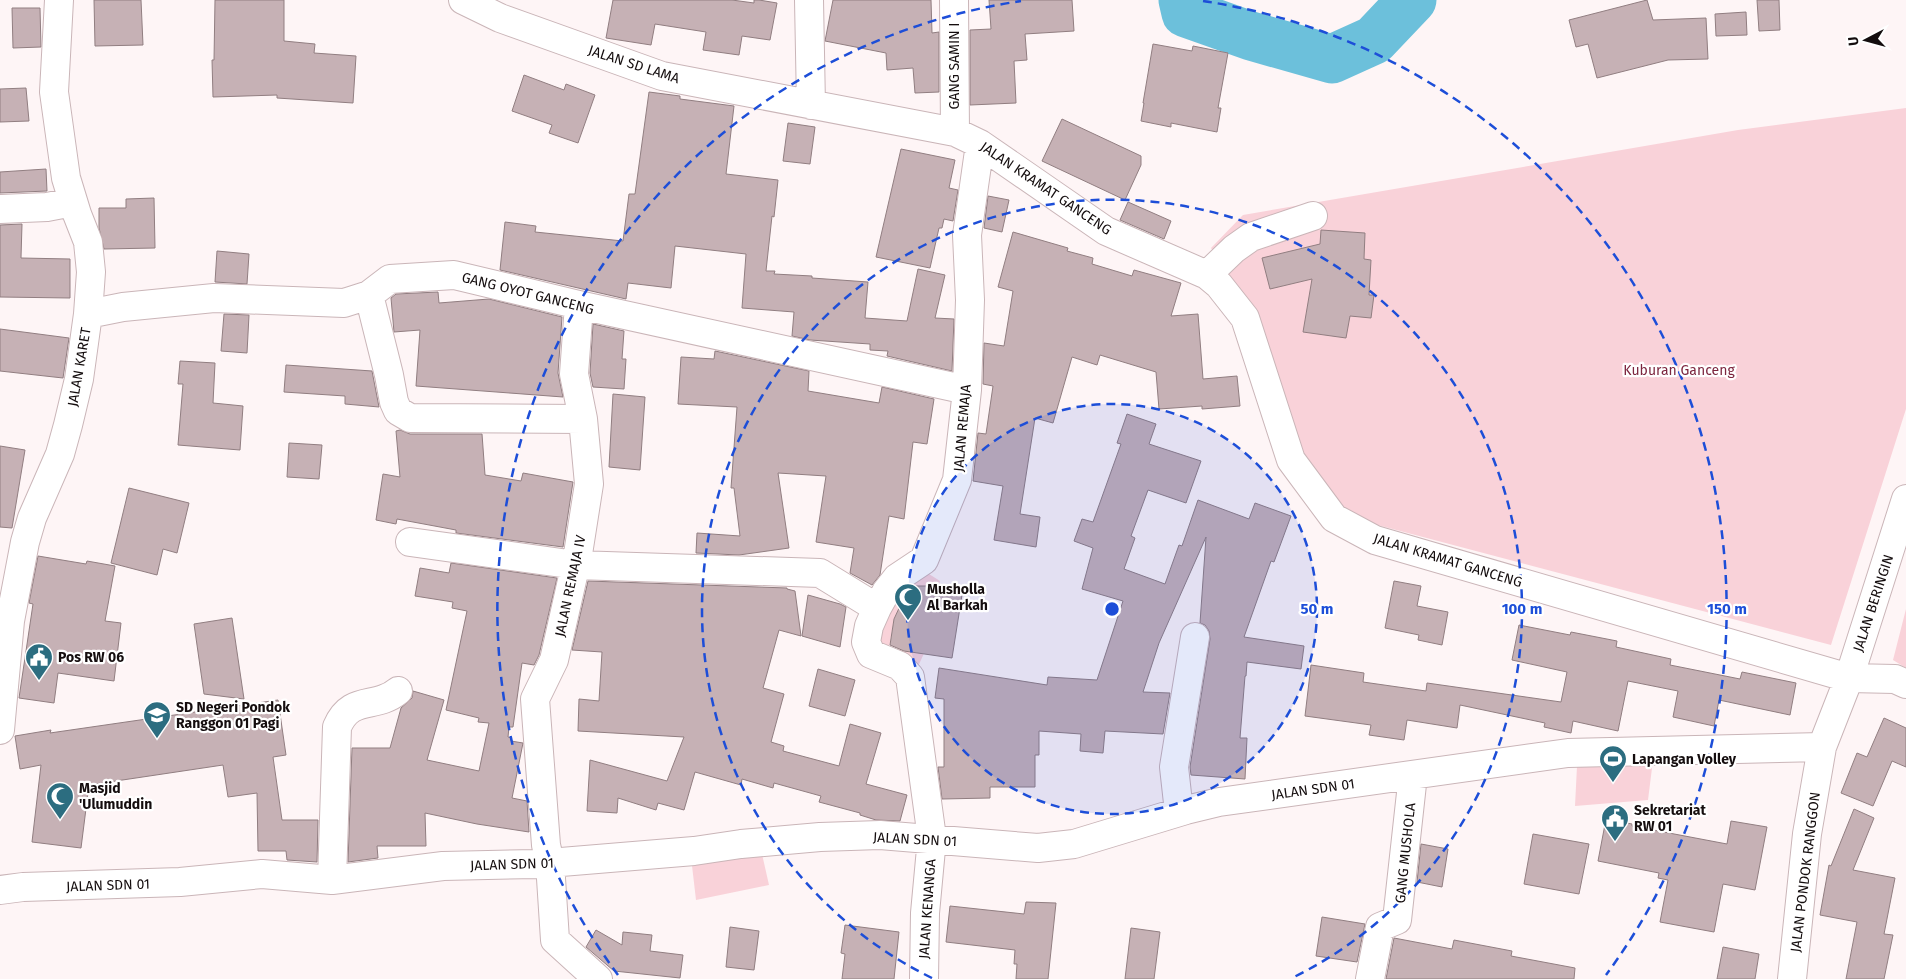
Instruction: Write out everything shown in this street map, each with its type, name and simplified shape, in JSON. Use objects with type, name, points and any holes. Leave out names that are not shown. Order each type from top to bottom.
[{"type":"street","name":"JALAN KARET","points":[[0,730],[3,668],[25,542],[32,518],[60,454],[79,379],[88,314],[91,272],[88,242],[66,178],[54,92],[59,0]]},
{"type":"street","name":"JALAN SD LAMA","points":[[463,0],[500,18],[662,76],[811,105]]},
{"type":"street","points":[[809,0],[811,105]]},
{"type":"street","name":"GANG SAMIN I","points":[[954,0],[955,132]]},
{"type":"street","name":"JALAN KRAMAT GANCENG","points":[[811,105],[955,132],[980,144],[1106,231],[1207,276],[1219,285],[1246,318],[1291,460],[1334,518],[1375,540],[1849,678]]},
{"type":"street","name":"JALAN REMAJA","points":[[932,838],[910,678],[900,666],[871,654],[866,642],[869,626],[886,592],[897,578],[924,560],[958,480],[967,390],[970,300],[967,236],[980,144]]},
{"type":"street","points":[[0,209],[47,207],[73,202]]},
{"type":"street","points":[[1207,276],[1234,250],[1251,237],[1314,216]]},
{"type":"street","name":"GANG OYOT GANCENG","points":[[88,314],[123,307],[214,298],[344,303],[369,295],[390,279],[454,275],[579,306],[967,390]]},
{"type":"street","points":[[369,295],[394,402],[398,411],[404,415],[410,418],[583,419]]},
{"type":"street","name":"JALAN REMAJA IV","points":[[579,306],[574,374],[583,419],[589,484],[576,565],[554,660],[535,699],[555,940],[598,979]]},
{"type":"street","name":"JALAN BERINGIN","points":[[1849,678],[1906,498]]},
{"type":"street","points":[[410,542],[576,565],[820,573],[877,608]]},
{"type":"street","points":[[1179,812],[1174,767],[1195,637]]},
{"type":"street","points":[[1849,678],[1895,679],[1906,684]]},
{"type":"street","name":"JALAN PONDOK RANGGON","points":[[1792,979],[1807,834],[1822,747],[1849,678]]},
{"type":"street","points":[[332,880],[337,727],[344,713],[354,706],[390,698],[398,691]]},
{"type":"street","name":"JALAN SDN 01","points":[[0,890],[23,887],[180,882],[262,874],[332,880],[443,866],[550,863],[694,851],[740,844],[880,835],[1038,848],[1065,846],[1219,802],[1568,753],[1822,747]]},
{"type":"street","name":"GANG MUSHOLA","points":[[1370,979],[1380,927],[1397,920],[1413,775]]},
{"type":"street","name":"JALAN KENANGA","points":[[924,979],[925,913],[932,838]]},
{"type":"green space","name":"Kuburan Ganceng","points":[[1906,108],[1906,409],[1831,645],[1351,518],[1287,431],[1257,319],[1211,248],[1243,215],[1738,130]]},
{"type":"green space","points":[[929,574],[940,581],[931,610],[926,649],[915,673],[874,649],[902,580]],"holes":[[[910,586],[931,586],[918,653],[889,648],[894,619]]]},
{"type":"green space","points":[[1906,609],[1906,668],[1893,660]]},
{"type":"green space","name":"Lapangan Volley","points":[[1653,760],[1648,800],[1575,806],[1577,766]]},
{"type":"green space","points":[[762,854],[769,885],[696,900],[691,857]]},
{"type":"building","points":[[94,0],[141,0],[143,45],[95,46]]},
{"type":"building","points":[[215,0],[284,0],[284,41],[315,44],[314,53],[356,56],[353,103],[277,98],[277,95],[213,97],[212,60],[214,60]]},
{"type":"building","points":[[613,0],[732,0],[754,3],[754,0],[759,0],[777,3],[770,40],[742,36],[739,55],[703,50],[706,32],[655,24],[651,45],[606,38]]},
{"type":"building","points":[[833,0],[931,0],[932,33],[939,32],[939,92],[915,93],[913,68],[887,70],[886,53],[825,41]]},
{"type":"building","points":[[989,0],[1072,0],[1074,31],[1025,34],[1027,60],[1014,61],[1016,103],[970,105],[970,30],[991,29]]},
{"type":"building","points":[[1647,0],[1653,20],[1706,18],[1708,59],[1668,60],[1597,78],[1588,44],[1576,47],[1569,20]]},
{"type":"building","points":[[1757,0],[1779,0],[1780,30],[1759,31]]},
{"type":"building","points":[[12,8],[40,8],[41,47],[13,48]]},
{"type":"building","points":[[1746,12],[1747,35],[1716,36],[1715,14]]},
{"type":"building","points":[[1153,44],[1192,51],[1193,46],[1228,53],[1218,108],[1221,108],[1217,132],[1171,123],[1171,127],[1141,121]]},
{"type":"building","points":[[524,75],[564,90],[566,84],[595,95],[578,143],[549,133],[552,125],[512,111]]},
{"type":"building","points":[[26,88],[29,121],[0,122],[0,89]]},
{"type":"building","points":[[649,92],[680,96],[680,99],[734,106],[726,174],[778,180],[766,271],[775,271],[774,274],[868,282],[865,318],[907,321],[918,269],[945,275],[935,318],[954,319],[952,371],[887,356],[888,351],[870,350],[870,344],[810,340],[792,336],[794,312],[742,308],[746,254],[675,246],[671,288],[628,283],[626,299],[500,270],[505,222],[536,226],[535,232],[623,241],[629,194],[635,194]]},
{"type":"building","points":[[1062,119],[1141,156],[1141,165],[1125,200],[1042,161]]},
{"type":"building","points":[[788,123],[815,127],[810,164],[783,161]]},
{"type":"building","points":[[901,149],[955,160],[949,188],[958,190],[953,221],[944,219],[942,228],[939,228],[930,268],[876,257]]},
{"type":"building","points":[[46,169],[47,191],[0,193],[0,172]]},
{"type":"building","points":[[988,196],[1009,200],[1002,232],[984,228]]},
{"type":"building","points":[[154,198],[155,248],[104,249],[99,228],[99,208],[126,208],[126,199]]},
{"type":"building","points":[[1128,202],[1171,221],[1164,239],[1120,220]]},
{"type":"building","points":[[22,224],[21,258],[70,259],[70,298],[0,297],[0,225]]},
{"type":"building","points":[[1321,230],[1365,233],[1364,259],[1371,260],[1369,295],[1374,295],[1371,318],[1350,316],[1346,338],[1303,332],[1312,279],[1270,289],[1262,258],[1320,244]]},
{"type":"building","points":[[1013,232],[1068,248],[1067,251],[1093,258],[1092,264],[1132,276],[1134,270],[1181,283],[1171,316],[1198,314],[1203,379],[1237,376],[1240,406],[1202,409],[1202,406],[1159,409],[1156,372],[1100,355],[1097,365],[1072,357],[1053,423],[1035,418],[1020,514],[1040,517],[1036,547],[994,540],[1003,486],[973,481],[978,433],[986,434],[993,386],[983,384],[984,343],[1004,346],[1013,291],[998,287]]},
{"type":"building","points":[[217,251],[249,254],[247,284],[215,282]]},
{"type":"building","points":[[438,292],[439,303],[489,299],[562,317],[558,373],[563,397],[416,386],[420,330],[394,332],[391,298],[396,294]]},
{"type":"building","points":[[224,314],[249,315],[247,353],[221,351]]},
{"type":"building","points":[[593,324],[624,331],[622,359],[626,359],[624,389],[593,387],[590,373]]},
{"type":"building","points":[[0,329],[69,338],[63,378],[0,371]]},
{"type":"building","points":[[715,351],[809,371],[808,391],[879,403],[882,387],[934,399],[927,444],[913,442],[904,519],[889,516],[880,575],[872,585],[850,573],[854,548],[816,542],[826,476],[778,473],[789,548],[739,555],[696,553],[697,533],[740,536],[734,488],[731,488],[737,407],[678,404],[681,357],[714,359]]},
{"type":"building","points":[[180,361],[215,363],[213,403],[243,406],[240,450],[178,445],[183,384],[178,384]]},
{"type":"building","points":[[286,365],[372,371],[379,407],[345,404],[345,396],[284,392]]},
{"type":"building","points":[[613,394],[645,397],[640,470],[609,467]]},
{"type":"building","points":[[1127,414],[1156,424],[1149,444],[1201,461],[1186,503],[1148,490],[1131,536],[1135,538],[1124,569],[1165,584],[1179,545],[1182,546],[1198,500],[1249,519],[1255,503],[1291,516],[1274,562],[1271,561],[1244,637],[1304,646],[1301,669],[1247,662],[1240,738],[1247,738],[1245,779],[1191,775],[1190,767],[1210,639],[1209,631],[1205,625],[1200,623],[1206,537],[1159,643],[1143,692],[1170,693],[1163,734],[1105,731],[1103,753],[1080,751],[1081,734],[1039,731],[1039,755],[1035,755],[1035,787],[990,787],[990,798],[942,799],[938,767],[944,767],[944,699],[935,698],[939,668],[1047,685],[1048,677],[1097,680],[1123,601],[1082,589],[1093,548],[1074,541],[1082,519],[1093,522],[1121,444],[1117,443]]},
{"type":"building","points":[[400,430],[410,434],[482,434],[485,475],[521,481],[523,473],[573,482],[563,547],[456,533],[456,530],[397,519],[396,524],[376,520],[383,474],[400,477],[396,431]]},
{"type":"building","points":[[289,443],[322,445],[319,479],[287,477]]},
{"type":"building","points":[[0,446],[25,450],[12,528],[0,527]]},
{"type":"building","points":[[129,488],[189,503],[177,553],[163,549],[157,575],[111,563]]},
{"type":"building","points":[[38,556],[86,564],[87,561],[115,566],[105,621],[121,623],[114,681],[58,673],[54,703],[19,698],[33,604],[29,603]]},
{"type":"building","points":[[451,563],[557,578],[539,655],[534,665],[522,663],[513,727],[509,727],[508,737],[511,738],[511,741],[523,743],[512,798],[527,801],[529,832],[425,813],[426,846],[377,846],[378,858],[348,862],[352,748],[390,748],[401,708],[412,698],[413,691],[444,700],[427,760],[479,771],[489,723],[478,722],[479,718],[446,710],[467,611],[452,608],[453,602],[415,596],[420,568],[449,573]]},
{"type":"building","points":[[588,581],[787,588],[795,591],[801,636],[779,630],[763,688],[784,694],[771,742],[784,746],[783,751],[839,766],[850,724],[881,733],[866,784],[907,795],[900,821],[876,820],[860,815],[860,813],[819,802],[821,796],[774,783],[773,788],[742,779],[741,785],[695,772],[684,810],[658,803],[656,810],[618,798],[617,813],[587,811],[590,760],[667,781],[684,737],[578,731],[579,699],[599,701],[602,652],[572,650]]},
{"type":"building","points":[[1394,581],[1421,586],[1417,606],[1448,612],[1442,645],[1418,640],[1419,635],[1385,628]]},
{"type":"building","points":[[913,586],[931,586],[930,590],[962,595],[952,658],[904,651],[890,645],[894,619],[908,589]]},
{"type":"building","points":[[808,595],[846,607],[840,647],[802,636]]},
{"type":"building","points":[[232,618],[244,699],[204,694],[194,624]]},
{"type":"building","points":[[1519,625],[1570,635],[1571,632],[1617,641],[1616,647],[1671,659],[1670,665],[1740,679],[1742,672],[1796,683],[1790,715],[1719,700],[1714,726],[1673,717],[1678,691],[1628,681],[1618,731],[1573,721],[1571,733],[1544,727],[1545,723],[1460,705],[1457,728],[1407,720],[1404,740],[1369,735],[1371,725],[1305,716],[1311,665],[1364,673],[1363,682],[1426,691],[1427,683],[1561,702],[1567,672],[1512,660]]},
{"type":"building","points":[[818,669],[855,680],[845,716],[809,706]]},
{"type":"building","points":[[278,700],[286,755],[273,757],[282,820],[318,820],[317,862],[287,860],[286,851],[258,851],[257,793],[228,797],[223,765],[89,785],[81,848],[32,842],[41,765],[20,769],[15,736],[51,730],[50,733]]},
{"type":"building","points":[[1884,718],[1906,728],[1906,767],[1892,761],[1873,806],[1841,793],[1857,753],[1867,757]]},
{"type":"building","points":[[1854,809],[1874,818],[1853,870],[1895,878],[1884,934],[1893,935],[1884,979],[1846,979],[1857,922],[1820,915],[1829,865],[1831,866]]},
{"type":"building","points":[[1606,819],[1632,824],[1632,826],[1727,844],[1731,821],[1767,827],[1755,890],[1723,884],[1714,932],[1660,922],[1668,880],[1658,878],[1659,873],[1598,861]]},
{"type":"building","points":[[1533,834],[1589,844],[1579,894],[1524,884]]},
{"type":"building","points":[[1421,844],[1448,849],[1442,887],[1417,882]]},
{"type":"building","points":[[1026,902],[1056,903],[1048,979],[1016,979],[1017,964],[1014,964],[1015,950],[946,942],[950,906],[1024,914]]},
{"type":"building","points":[[1322,917],[1365,924],[1357,962],[1316,956]]},
{"type":"building","points":[[845,925],[899,932],[894,979],[842,979],[845,954],[841,953]]},
{"type":"building","points":[[730,927],[759,931],[754,970],[726,967]]},
{"type":"building","points":[[1131,928],[1160,932],[1154,979],[1125,979]]},
{"type":"building","points":[[596,930],[622,945],[623,932],[652,935],[650,951],[683,955],[680,978],[614,971],[586,947]]},
{"type":"building","points":[[1394,938],[1452,949],[1454,940],[1512,951],[1511,956],[1575,968],[1574,979],[1386,979]]},
{"type":"building","points":[[1723,947],[1759,954],[1755,979],[1717,979]]},
{"type":"waterway","points":[[1183,0],[1186,13],[1251,36],[1332,59],[1374,40],[1412,0]]},
{"type":"place","name":"Musholla Al Barkah","points":[[908,621]]},
{"type":"place","name":"Pos RW 06","points":[[39,681]]},
{"type":"place","name":"SD Negeri Pondok Ranggon 01 Pagi","points":[[157,739]]},
{"type":"place","name":"Lapangan Volley","points":[[1613,783]]},
{"type":"place","name":"Masjid 'Ulumuddin","points":[[60,820]]},
{"type":"place","name":"Sekretariat RW 01","points":[[1615,842]]}]
